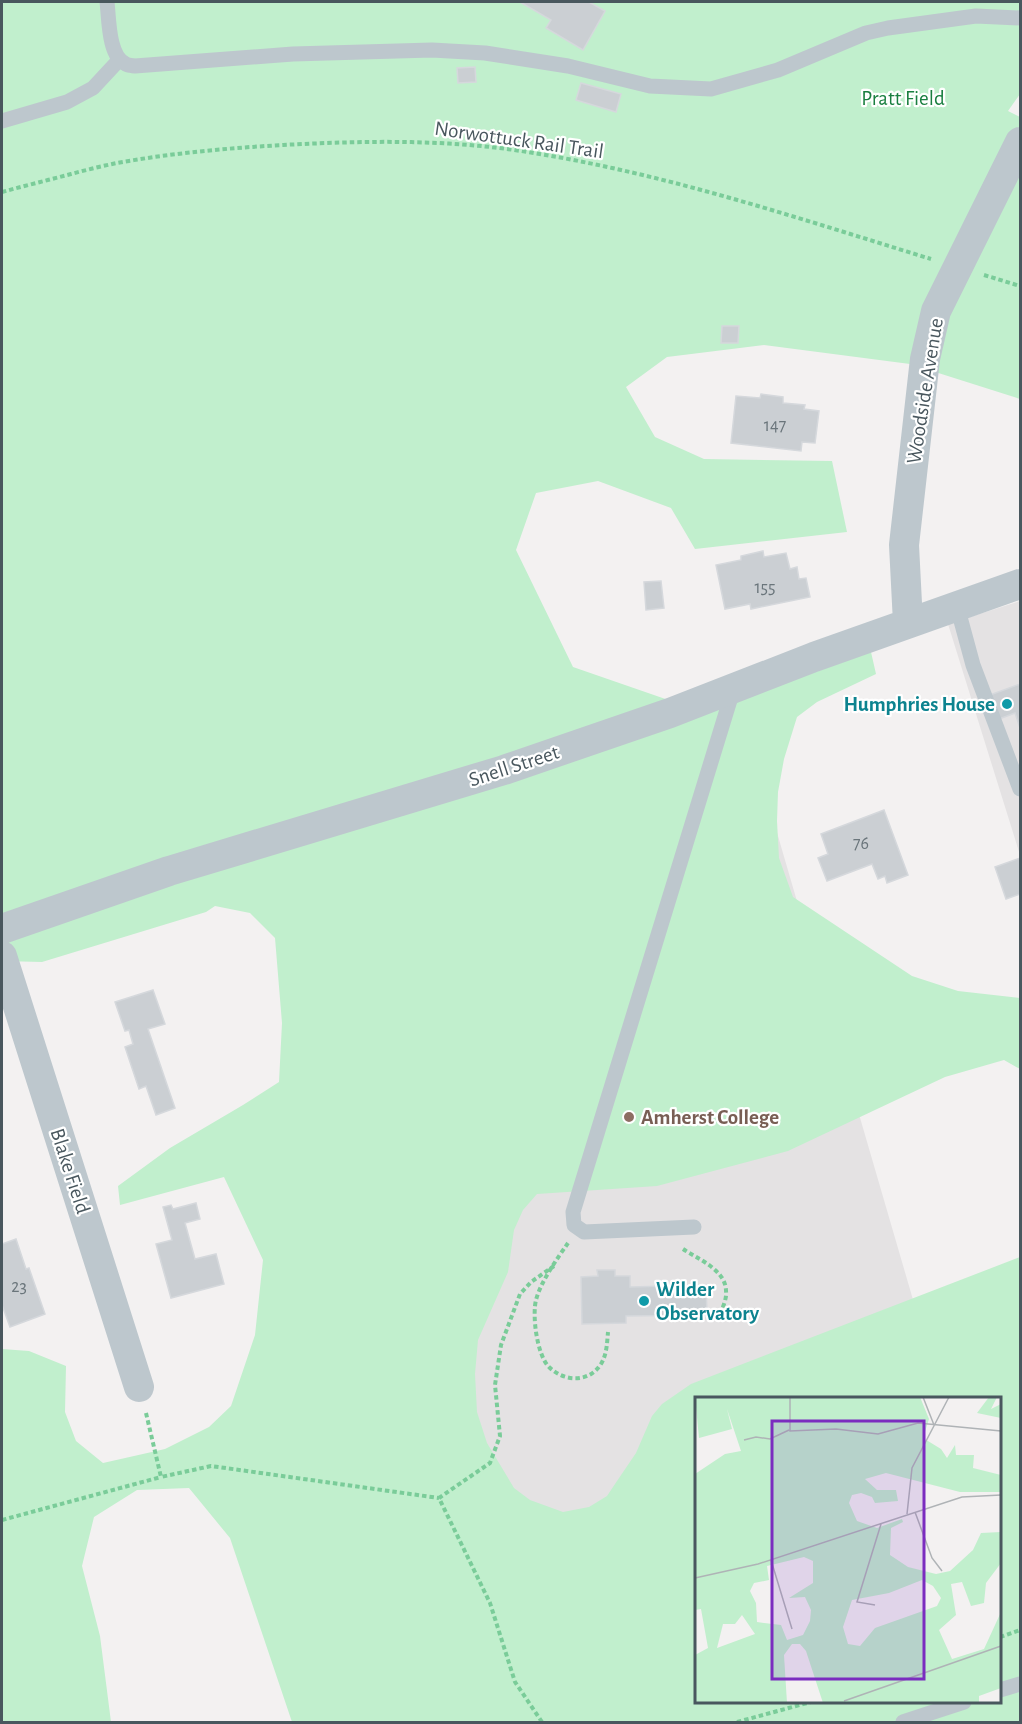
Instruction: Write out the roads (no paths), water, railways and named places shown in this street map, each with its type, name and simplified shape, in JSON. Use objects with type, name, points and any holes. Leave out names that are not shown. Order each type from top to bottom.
[{"type":"street","name":"Woodside Avenue","points":[[908,623],[904,545],[925,358],[936,311],[1020,142]]},
{"type":"street","name":"Snell Street","points":[[2,928],[169,871],[504,770],[670,713],[814,657],[1020,584]]},
{"type":"street","name":"Blake Field","points":[[2,956],[139,1387]]},
{"type":"lane","points":[[107,2],[113,50],[119,60],[135,66],[293,54],[432,50],[485,53],[568,66],[650,86],[711,89],[778,70],[866,33],[976,16],[1020,18]]},
{"type":"lane","points":[[2,121],[67,102],[93,88],[119,60]]},
{"type":"lane","points":[[957,606],[974,665],[1020,789]]},
{"type":"lane","points":[[694,1227],[584,1232],[574,1225],[573,1212],[734,687]]},
{"type":"lane","points":[[1001,1689],[1020,1684]]},
{"type":"lane","points":[[903,1722],[958,1703]]},
{"type":"place","name":"Humphries House","points":[[1007,704]]},
{"type":"place","name":"Amherst College","points":[[629,1117]]},
{"type":"place","name":"Wilder Observatory","points":[[644,1301]]},
{"type":"park label","name":"Pratt Field","points":[[903,98]]}]
